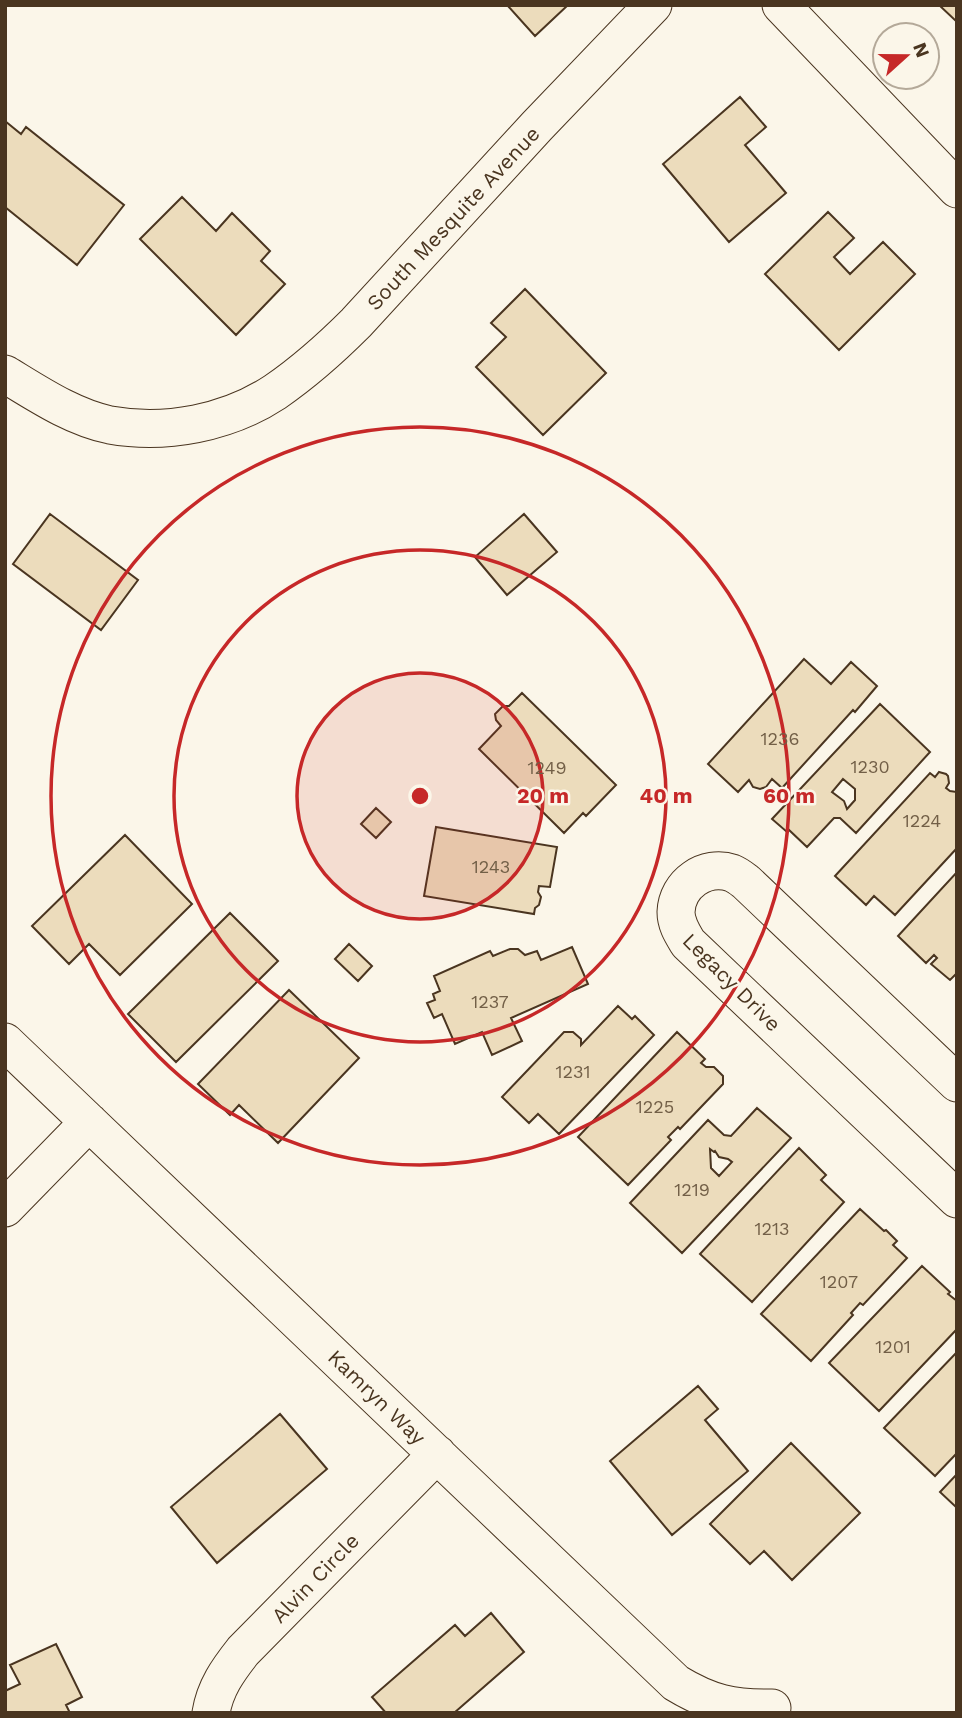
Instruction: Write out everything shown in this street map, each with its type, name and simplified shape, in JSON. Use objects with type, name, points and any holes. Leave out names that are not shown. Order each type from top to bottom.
[{"type":"street","name":"South Mesquite Avenue","points":[[5,374],[77,414],[110,425],[147,428],[180,427],[212,420],[236,412],[273,393],[328,351],[356,323],[537,126],[653,5]]},
{"type":"street","points":[[780,5],[957,189]]},
{"type":"street","name":"Legacy Drive","points":[[957,1083],[746,882],[733,873],[716,871],[701,874],[687,884],[678,897],[676,914],[688,943],[957,1199]]},
{"type":"street","name":"Kamryn Way","points":[[5,1042],[676,1683],[696,1695],[722,1704],[746,1709],[772,1708]]},
{"type":"street","points":[[5,1208],[89,1122]]},
{"type":"street","name":"Alvin Circle","points":[[211,1713],[214,1697],[228,1669],[243,1651],[436,1454]]},
{"type":"building","points":[[507,5],[568,5],[535,36]]},
{"type":"building","points":[[939,5],[957,5],[957,22]]},
{"type":"building","points":[[740,97],[766,127],[745,145],[786,193],[729,242],[663,164]]},
{"type":"building","points":[[5,121],[21,134],[26,127],[124,205],[77,265],[5,207]]},
{"type":"building","points":[[182,197],[216,231],[232,213],[270,251],[261,261],[285,284],[236,335],[140,239]]},
{"type":"building","points":[[828,212],[854,238],[834,257],[850,274],[883,242],[915,274],[839,350],[765,274]]},
{"type":"building","points":[[525,289],[606,373],[543,435],[476,367],[506,337],[491,323]]},
{"type":"building","points":[[50,514],[138,580],[101,630],[13,564]]},
{"type":"building","points":[[524,514],[557,552],[507,595],[475,557]]},
{"type":"building","points":[[804,659],[831,684],[851,662],[877,686],[782,788],[772,779],[766,787],[760,789],[753,787],[749,780],[738,792],[708,764]]},
{"type":"building","points":[[522,693],[616,785],[586,816],[583,813],[564,833],[479,749],[501,726],[495,714],[503,706],[509,706]]},
{"type":"building","points":[[880,704],[930,752],[856,833],[840,818],[834,818],[807,847],[772,819]],"holes":[[[843,779],[855,789],[855,800],[847,809],[844,801],[832,792]]]},
{"type":"building","points":[[939,772],[948,776],[949,783],[946,788],[957,792],[957,848],[895,915],[874,896],[866,905],[835,876],[930,773],[935,777]]},
{"type":"building","points":[[376,808],[391,822],[376,838],[361,824]]},
{"type":"building","points":[[436,827],[557,847],[550,887],[539,886],[541,897],[534,914],[424,896]]},
{"type":"building","points":[[125,835],[192,904],[120,975],[89,944],[69,964],[32,926]]},
{"type":"building","points":[[957,872],[957,973],[950,980],[931,964],[937,958],[934,955],[926,963],[898,936]]},
{"type":"building","points":[[230,913],[278,961],[176,1062],[128,1014]]},
{"type":"building","points":[[349,944],[372,966],[358,981],[335,959]]},
{"type":"building","points":[[572,947],[588,984],[511,1018],[522,1041],[492,1055],[482,1032],[455,1044],[442,1014],[434,1018],[427,1003],[435,1000],[433,994],[440,991],[434,976],[490,951],[493,956],[510,949],[518,949],[525,955],[537,951],[541,960]]},
{"type":"building","points":[[289,990],[359,1058],[278,1143],[239,1105],[230,1115],[198,1084]]},
{"type":"building","points":[[618,1006],[632,1019],[635,1016],[654,1035],[559,1134],[538,1114],[529,1123],[502,1097],[564,1032],[573,1032],[581,1039],[581,1045]]},
{"type":"building","points":[[677,1032],[705,1059],[701,1063],[706,1067],[714,1067],[723,1076],[723,1084],[680,1129],[678,1127],[668,1137],[671,1140],[628,1185],[578,1137]]},
{"type":"building","points":[[757,1108],[791,1138],[682,1253],[630,1203],[708,1120],[724,1135],[731,1136]],"holes":[[[710,1149],[732,1162],[719,1176],[711,1168]]]},
{"type":"building","points":[[799,1148],[826,1175],[821,1180],[844,1202],[752,1302],[700,1254]]},
{"type":"building","points":[[860,1209],[897,1241],[893,1245],[907,1258],[863,1305],[860,1303],[851,1313],[853,1315],[811,1361],[761,1314]]},
{"type":"building","points":[[922,1266],[957,1301],[957,1329],[879,1411],[829,1363]]},
{"type":"building","points":[[957,1352],[957,1453],[935,1476],[884,1428]]},
{"type":"building","points":[[698,1386],[718,1409],[705,1420],[748,1471],[672,1535],[610,1461]]},
{"type":"building","points":[[280,1414],[327,1469],[217,1563],[171,1507]]},
{"type":"building","points":[[791,1443],[860,1513],[792,1580],[764,1551],[750,1564],[710,1524]]},
{"type":"building","points":[[957,1474],[957,1508],[940,1492]]},
{"type":"building","points":[[491,1613],[524,1652],[454,1713],[386,1713],[372,1697],[455,1625],[465,1636]]},
{"type":"building","points":[[56,1644],[82,1697],[66,1705],[70,1713],[5,1713],[5,1691],[20,1684],[10,1665]]}]
